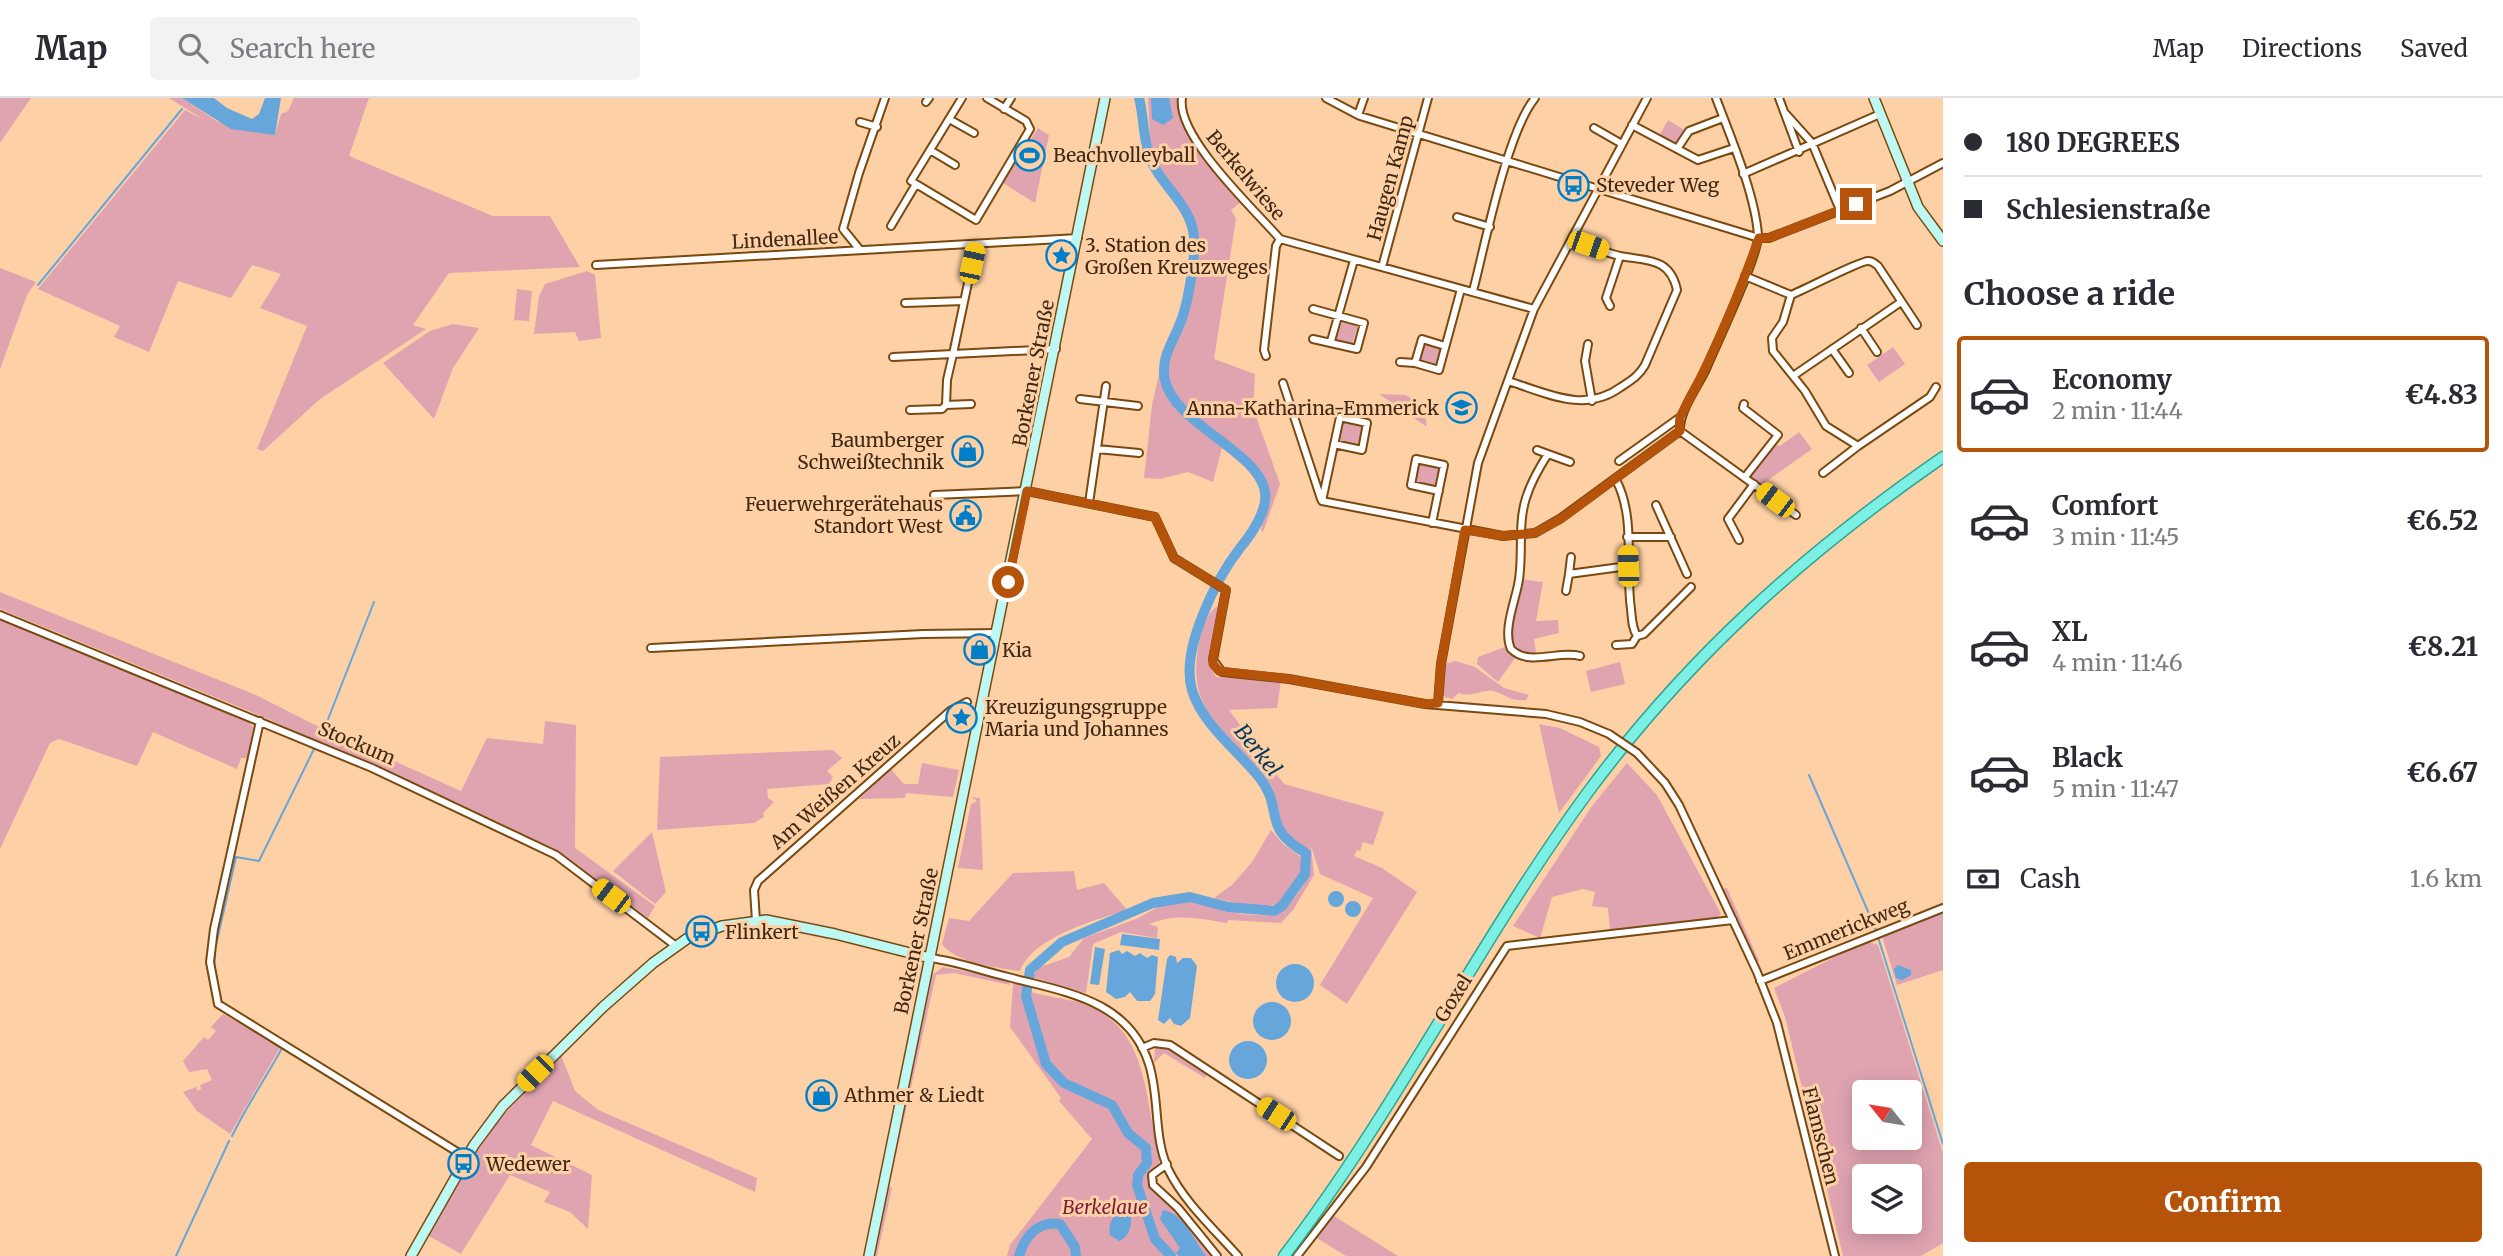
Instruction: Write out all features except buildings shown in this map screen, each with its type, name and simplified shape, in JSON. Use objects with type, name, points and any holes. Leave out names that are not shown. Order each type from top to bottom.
[{"type":"main road","points":[[1284,1256],[1366,1140],[1539,864],[1628,740],[1709,648],[1787,574],[1844,528],[1943,457]]},
{"type":"street","points":[[860,250],[840,228],[885,98]]},
{"type":"street","points":[[962,98],[911,181],[976,220],[1030,129],[1026,121],[987,98]]},
{"type":"street","points":[[1004,109],[1011,98]]},
{"type":"street","name":"Borkener Straße","points":[[869,1256],[1056,349],[1105,98]]},
{"type":"street","name":"Berkelwiese","points":[[1182,98],[1181,106],[1191,134],[1280,239],[1276,246],[1264,349],[1266,355]]},
{"type":"street","points":[[1326,98],[1358,116],[1599,187],[1759,238],[1769,238],[1840,210],[1906,183],[1943,163]]},
{"type":"street","points":[[1358,116],[1364,98]]},
{"type":"street","name":"Haugen Kamp","points":[[1382,267],[1428,98]]},
{"type":"street","points":[[1473,292],[1508,161],[1522,119],[1535,98]]},
{"type":"street","points":[[1619,461],[1679,418],[1694,395],[1759,238],[1743,174],[1716,98]]},
{"type":"street","points":[[1779,98],[1800,152]]},
{"type":"street","points":[[1874,98],[1917,206],[1943,241]]},
{"type":"street","points":[[1438,703],[1441,664],[1478,463],[1534,309],[1632,125],[1643,99]]},
{"type":"street","points":[[1786,114],[1812,143],[1840,210]]},
{"type":"street","points":[[1743,174],[1800,152],[1812,143],[1880,114]]},
{"type":"street","points":[[1677,149],[1689,131],[1723,118]]},
{"type":"street","points":[[949,119],[974,133]]},
{"type":"street","points":[[860,122],[877,127]]},
{"type":"street","points":[[1632,125],[1698,160],[1734,148]]},
{"type":"street","points":[[1594,128],[1622,144]]},
{"type":"street","points":[[930,150],[955,164]]},
{"type":"street","points":[[891,226],[916,184]]},
{"type":"street","points":[[1457,217],[1490,227]]},
{"type":"street","name":"Lindenallee","points":[[596,265],[1078,238]]},
{"type":"street","points":[[1280,239],[1534,309]]},
{"type":"street","points":[[1508,381],[1571,401],[1592,401],[1607,398],[1642,370],[1677,289],[1672,273],[1666,267],[1634,256],[1620,256],[1571,240]]},
{"type":"street","points":[[946,405],[947,380],[976,244]]},
{"type":"street","points":[[1610,306],[1606,298],[1620,256]]},
{"type":"street","points":[[1331,341],[1354,260]]},
{"type":"street","points":[[1858,446],[1826,426],[1771,345],[1791,295],[1867,261],[1878,266],[1917,325]]},
{"type":"street","points":[[1745,276],[1791,295]]},
{"type":"street","points":[[1400,362],[1439,370],[1461,289]]},
{"type":"street","points":[[905,303],[964,301]]},
{"type":"street","points":[[1793,376],[1901,302]]},
{"type":"street","points":[[1313,309],[1364,323],[1357,349],[1313,339]]},
{"type":"street","points":[[1861,328],[1877,352]]},
{"type":"street","points":[[1415,363],[1422,339],[1445,346]]},
{"type":"street","points":[[1588,344],[1585,361],[1592,401]]},
{"type":"street","points":[[893,357],[1056,349]]},
{"type":"street","points":[[1832,349],[1849,373]]},
{"type":"street","points":[[1283,383],[1322,501]]},
{"type":"street","points":[[934,495],[1027,491],[1089,503],[1106,386]]},
{"type":"street","points":[[1823,473],[1930,397],[1936,387]]},
{"type":"street","points":[[1080,400],[1138,406]]},
{"type":"street","points":[[910,410],[942,409],[946,405],[971,404]]},
{"type":"street","points":[[1744,404],[1743,408],[1778,436],[1745,477]]},
{"type":"street","points":[[1322,501],[1328,470],[1340,417],[1367,423],[1362,450],[1334,444]]},
{"type":"street","points":[[1679,418],[1680,431]]},
{"type":"street","points":[[1680,431],[1796,515]]},
{"type":"street","points":[[1322,501],[1465,530],[1503,536],[1523,535],[1548,527],[1680,431]]},
{"type":"street","points":[[1097,449],[1139,453]]},
{"type":"street","points":[[1537,450],[1570,462]]},
{"type":"street","points":[[1548,454],[1532,481],[1525,501],[1518,585],[1512,603],[1508,636],[1511,649],[1525,659],[1571,653],[1580,656]]},
{"type":"street","points":[[1432,523],[1439,491],[1444,465],[1416,459],[1410,485],[1439,491]]},
{"type":"street","points":[[1310,467],[1328,470]]},
{"type":"street","points":[[1616,480],[1625,497],[1628,566],[1634,630],[1637,636]]},
{"type":"street","points":[[1739,540],[1728,519],[1755,484]]},
{"type":"street","name":"Flamschen","points":[[1089,503],[1155,517],[1174,558],[1224,588],[1213,657],[1213,664],[1219,671],[1289,679],[1425,704],[1438,703],[1565,717],[1609,734],[1637,753],[1658,774],[1679,805],[1733,920],[1777,1023],[1835,1256]]},
{"type":"street","points":[[1656,505],[1687,574]]},
{"type":"street","points":[[1627,537],[1671,537]]},
{"type":"street","points":[[1566,591],[1571,557]]},
{"type":"street","points":[[1569,574],[1628,566]]},
{"type":"street","points":[[1616,645],[1632,644],[1637,636],[1644,634],[1691,587]]},
{"type":"street","name":"Stockum","points":[[0,615],[412,786],[556,855],[676,946]]},
{"type":"street","points":[[652,648],[923,634],[997,633]]},
{"type":"street","name":"Am Weißen Kreuz","points":[[756,921],[754,890],[758,881],[950,711],[967,702]]},
{"type":"street","points":[[260,721],[210,962],[218,1004],[467,1158]]},
{"type":"street","name":"Emmerickweg","points":[[1760,981],[1943,908]]},
{"type":"street","name":"Goxel","points":[[1297,1256],[1366,1167],[1507,946],[1733,920]]},
{"type":"street","points":[[411,1256],[492,1119],[593,1015],[676,946],[708,929],[756,921],[792,924],[1044,986],[1086,997],[1105,1007],[1125,1023],[1142,1048],[1151,1071],[1157,1127],[1167,1164],[1189,1200],[1238,1256]]},
{"type":"street","points":[[1142,1048],[1154,1043],[1170,1045],[1339,1156]]},
{"type":"street","points":[[1167,1164],[1152,1175],[1153,1185],[1178,1208],[1217,1256]]},
{"type":"green space","points":[[0,98],[31,98],[0,143]]},
{"type":"green space","points":[[169,98],[182,98],[218,122],[275,135],[281,114],[288,111],[294,98],[369,98],[349,156],[493,216],[550,216],[580,267],[449,273],[413,325],[426,329],[320,399],[263,451],[257,449],[307,326],[260,308],[281,274],[252,265],[231,298],[178,281],[149,352],[114,337],[120,326],[38,289],[185,110],[206,121]]},
{"type":"green space","points":[[1148,98],[1178,98],[1184,127],[1192,140],[1242,201],[1231,210],[1236,219],[1214,359],[1255,374],[1253,408],[1280,484],[1263,532],[1261,530],[1268,494],[1259,470],[1188,412],[1168,383],[1167,355],[1184,321],[1197,237],[1178,192],[1160,174],[1151,156]]},
{"type":"green space","points":[[1668,120],[1686,131],[1678,146],[1659,136]]},
{"type":"green space","points":[[1038,128],[1049,135],[1035,203],[1003,183]]},
{"type":"green space","points":[[0,268],[36,282],[27,295],[0,369]]},
{"type":"green space","points":[[587,271],[595,275],[601,338],[579,341],[575,332],[534,334],[539,296],[545,284]]},
{"type":"green space","points":[[517,289],[532,291],[529,321],[514,320]]},
{"type":"green space","points":[[1343,320],[1358,324],[1352,344],[1336,339]]},
{"type":"green space","points":[[453,324],[479,328],[453,368],[434,419],[383,363],[430,331]]},
{"type":"green space","points":[[1424,342],[1442,348],[1437,366],[1418,362]]},
{"type":"green space","points":[[1893,347],[1905,364],[1879,382],[1867,365]]},
{"type":"green space","points":[[1163,356],[1164,388],[1169,400],[1186,420],[1222,448],[1213,482],[1188,472],[1160,479],[1144,478],[1152,405]]},
{"type":"green space","points":[[1379,394],[1405,395],[1423,404],[1427,427]]},
{"type":"green space","points":[[1342,420],[1365,425],[1359,446],[1337,442]]},
{"type":"green space","points":[[1799,432],[1812,449],[1761,485],[1750,476],[1774,444],[1780,446]]},
{"type":"green space","points":[[1419,464],[1440,468],[1436,487],[1415,483]]},
{"type":"green space","points":[[1521,579],[1543,582],[1536,621],[1558,620],[1559,633],[1534,639],[1536,654],[1518,652],[1510,637]]},
{"type":"green space","points":[[0,592],[256,695],[325,730],[461,791],[487,738],[543,744],[545,721],[576,725],[575,848],[655,906],[648,918],[559,851],[261,716],[0,609]]},
{"type":"green space","points":[[1218,606],[1209,664],[1216,677],[1281,681],[1277,708],[1229,710],[1284,784],[1384,812],[1373,845],[1363,842],[1360,851],[1357,850],[1354,856],[1382,868],[1417,892],[1347,1004],[1320,985],[1373,898],[1320,874],[1311,846],[1314,875],[1293,910],[1281,923],[1229,920],[1226,923],[1196,918],[1168,918],[1149,924],[1158,927],[1157,938],[1121,932],[1093,944],[1086,993],[1032,977],[1040,967],[1069,957],[1084,938],[1136,919],[1164,904],[1192,901],[1241,914],[1276,916],[1303,886],[1310,868],[1307,849],[1285,834],[1279,820],[1275,795],[1268,780],[1214,720],[1200,695],[1196,663],[1199,643],[1208,617]]},
{"type":"green space","points":[[0,619],[243,717],[253,727],[248,758],[241,758],[237,769],[153,732],[137,766],[59,739],[50,743],[0,849]]},
{"type":"green space","points":[[1505,647],[1515,658],[1498,682],[1477,664],[1478,657]]},
{"type":"green space","points":[[1456,661],[1475,667],[1504,688],[1529,695],[1526,700],[1516,700],[1489,691],[1468,695],[1459,693],[1452,699],[1445,697],[1441,691],[1444,664]]},
{"type":"green space","points":[[1620,662],[1625,684],[1591,692],[1586,671]]},
{"type":"green space","points":[[1539,724],[1560,728],[1599,747],[1601,756],[1559,813]]},
{"type":"green space","points":[[833,750],[842,758],[827,771],[833,777],[829,784],[767,789],[768,798],[774,802],[763,813],[764,817],[754,823],[657,830],[660,757]]},
{"type":"green space","points":[[922,763],[959,770],[953,797],[906,793],[905,798],[859,799],[891,769],[904,784],[918,784]]},
{"type":"green space","points":[[1627,763],[1657,795],[1721,914],[1715,920],[1610,931],[1608,908],[1592,906],[1595,892],[1583,889],[1552,897],[1540,938],[1513,926],[1592,806]]},
{"type":"green space","points":[[971,797],[980,798],[983,870],[958,868],[971,804],[977,801]]},
{"type":"green space","points":[[1271,830],[1284,845],[1304,859],[1303,870],[1278,904],[1257,908],[1214,898],[1232,885],[1252,862]]},
{"type":"green space","points":[[652,832],[666,892],[655,904],[613,871]]},
{"type":"green space","points":[[1074,871],[1077,890],[1104,883],[1127,910],[1051,939],[1027,959],[1020,971],[967,960],[942,944],[949,918],[969,921],[1013,873]]},
{"type":"green space","points":[[1727,888],[1759,961],[1754,962],[1722,889]]},
{"type":"green space","points":[[1943,914],[1943,970],[1897,985],[1882,936]]},
{"type":"green space","points":[[1866,941],[1878,945],[1920,1080],[1852,1080],[1852,1150],[1922,1150],[1922,1086],[1943,1153],[1943,1243],[1921,1256],[1843,1256],[1785,1017],[1774,988]]},
{"type":"green space","points":[[943,967],[1007,979],[1010,985],[954,973],[936,975],[889,1186],[892,1188],[877,1256],[872,1256],[931,976]]},
{"type":"green space","name":"Berkelaue","points":[[1013,983],[1029,986],[1031,992],[1089,1006],[1109,1018],[1124,1033],[1141,1070],[1160,1156],[1159,1163],[1148,1178],[1150,1185],[1179,1212],[1216,1256],[1007,1256],[1010,1245],[1092,1139],[1059,1101],[1061,1098],[1010,1027]]},
{"type":"green space","points":[[223,1014],[281,1046],[230,1134],[197,1111],[183,1092],[196,1087],[198,1091],[201,1089],[200,1085],[212,1080],[207,1069],[189,1072],[183,1061],[204,1037],[208,1040],[216,1031],[211,1027]]},
{"type":"green space","points":[[1166,1046],[1208,1073],[1205,1078],[1164,1053],[1154,1063],[1155,1048]]},
{"type":"green space","points":[[561,1055],[575,1091],[598,1110],[757,1178],[755,1192],[553,1101],[531,1145],[592,1175],[588,1229],[570,1212],[544,1202],[550,1192],[510,1175],[461,1254],[429,1236],[491,1128]]},
{"type":"green space","points":[[1334,1216],[1398,1256],[1346,1256],[1315,1237]]},
{"type":"water","points":[[182,98],[214,98],[227,108],[252,119],[259,114],[265,98],[281,98],[275,135],[231,129]]},
{"type":"water","points":[[1151,98],[1169,98],[1173,118],[1163,125],[1152,119]]},
{"type":"water","points":[[1336,891],[1344,899],[1336,907],[1328,899]]},
{"type":"water","points":[[1353,901],[1361,909],[1353,917],[1345,909]]},
{"type":"water","points":[[1122,934],[1160,939],[1159,950],[1120,945]]},
{"type":"water","points":[[1095,947],[1105,949],[1099,985],[1090,984]]},
{"type":"water","points":[[1119,950],[1122,954],[1127,951],[1135,956],[1140,953],[1147,958],[1152,955],[1158,957],[1155,994],[1150,1001],[1137,1001],[1130,992],[1125,997],[1116,999],[1106,992],[1110,953]]},
{"type":"water","points":[[1170,955],[1176,957],[1177,963],[1183,958],[1191,958],[1197,966],[1190,1018],[1181,1026],[1174,1024],[1170,1018],[1164,1024],[1158,1020],[1167,959]]},
{"type":"water","points":[[1295,964],[1308,970],[1314,983],[1308,996],[1295,1002],[1282,996],[1276,983],[1282,970]]},
{"type":"water","points":[[1898,965],[1911,970],[1911,975],[1902,980],[1896,978],[1894,969]]},
{"type":"water","points":[[1272,1002],[1285,1008],[1291,1021],[1285,1034],[1272,1040],[1259,1034],[1253,1021],[1259,1008]]},
{"type":"water","points":[[1248,1041],[1261,1047],[1267,1060],[1261,1073],[1248,1079],[1235,1073],[1229,1060],[1235,1047]]},
{"type":"water","points":[[1123,1205],[1128,1205],[1130,1210],[1131,1225],[1127,1235],[1119,1241],[1110,1235],[1110,1227]]},
{"type":"water","points":[[1163,1210],[1183,1222],[1206,1256],[1179,1256],[1176,1253],[1180,1248],[1160,1219]]},
{"type":"waterway","name":"Berkel","points":[[1139,98],[1149,155],[1160,176],[1187,214],[1194,237],[1189,292],[1184,313],[1166,356],[1165,380],[1172,396],[1184,410],[1248,463],[1259,477],[1265,492],[1264,507],[1258,522],[1231,561],[1202,616],[1191,655],[1192,690],[1212,725],[1267,788],[1283,835],[1306,853],[1305,874],[1282,906],[1274,911],[1228,907],[1190,897],[1153,903],[1062,942],[1030,970],[1026,996],[1046,1064],[1064,1083],[1112,1105],[1128,1133],[1146,1148],[1147,1163],[1138,1175],[1137,1185],[1155,1239],[1171,1256]]},
{"type":"waterway","points":[[38,285],[182,109]]},
{"type":"waterway","points":[[323,732],[374,602]]},
{"type":"waterway","points":[[216,945],[236,857],[259,861],[314,749]]},
{"type":"waterway","points":[[1809,775],[1876,930]]},
{"type":"waterway","points":[[1878,937],[1943,1144]]},
{"type":"waterway","points":[[214,968],[215,956]]},
{"type":"waterway","points":[[253,1022],[284,1041]]},
{"type":"waterway","points":[[232,1136],[282,1048]]},
{"type":"waterway","points":[[176,1256],[229,1141]]},
{"type":"waterway","name":"Berkel","points":[[1019,1256],[1033,1231],[1052,1224],[1060,1224],[1075,1247],[1076,1256]]},
{"type":"place","name":"Beachvolleyball","points":[[1030,155]]},
{"type":"place","name":"Steveder Weg","points":[[1573,185]]},
{"type":"place","name":"3. Station des Großen Kreuzweges","points":[[1062,256]]},
{"type":"place","name":"Anna-Katharina-Emmerick","points":[[1462,408]]},
{"type":"place","name":"Baumberger Schweißtechnik","points":[[967,451]]},
{"type":"place","name":"Feuerwehrgerätehaus Standort West","points":[[966,515]]},
{"type":"place","name":"Kia","points":[[979,650]]},
{"type":"place","name":"Kreuzigungsgruppe Maria und Johannes","points":[[962,718]]},
{"type":"place","name":"Flinkert","points":[[702,932]]},
{"type":"place","name":"Athmer & Liedt","points":[[821,1095]]},
{"type":"place","name":"Wedewer","points":[[463,1164]]},
{"type":"route","points":[[1008,582],[1027,491],[1155,517],[1174,558],[1225,587],[1226,597],[1213,657],[1213,664],[1219,671],[1261,674],[1425,704],[1438,703],[1441,664],[1465,530],[1503,536],[1535,533],[1561,519],[1664,445],[1680,431],[1679,418],[1694,395],[1759,238],[1769,238],[1856,204]]}]
